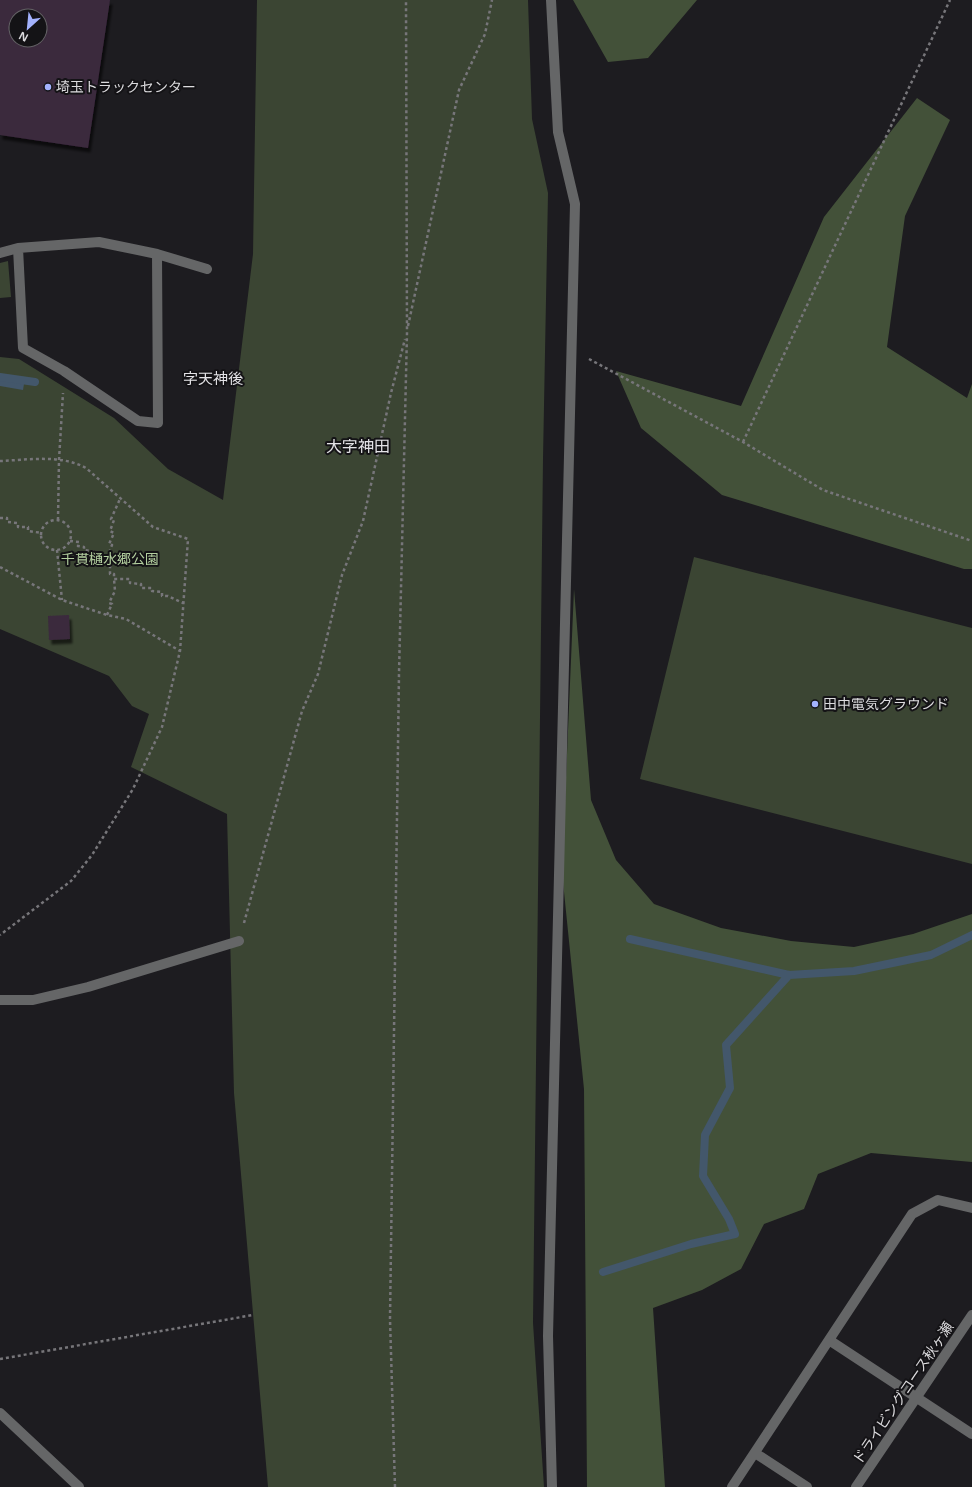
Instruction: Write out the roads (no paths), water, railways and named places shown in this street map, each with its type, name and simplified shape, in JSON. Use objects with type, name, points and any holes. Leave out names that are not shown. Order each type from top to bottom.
[{"type":"street","points":[[551,0],[558,132],[575,204],[548,1336],[552,1487]]},
{"type":"street","points":[[0,253],[18,248],[99,242],[157,254],[207,269]]},
{"type":"street","points":[[18,248],[23,348],[64,371],[138,421],[158,423],[157,254]]},
{"type":"street","points":[[0,1000],[33,1000],[67,992],[239,941]]},
{"type":"street","points":[[732,1487],[912,1214],[938,1200],[972,1208]]},
{"type":"street","name":"ドライビングコース秋ヶ瀬","points":[[856,1487],[972,1315]]},
{"type":"street","points":[[829,1340],[972,1434]]},
{"type":"street","points":[[0,1412],[79,1487]]},
{"type":"street","points":[[755,1452],[807,1487]]},
{"type":"water","points":[[0,375],[25,378],[23,390],[0,386]]},
{"type":"waterway","points":[[0,377],[35,382]]},
{"type":"waterway","points":[[630,939],[789,975],[854,971],[931,955],[972,935]]},
{"type":"waterway","points":[[603,1272],[691,1244],[735,1234],[729,1219],[703,1176],[705,1135],[730,1088],[726,1045],[789,975]]},
{"type":"place","name":"埼玉トラックセンター","points":[[48,87]]},
{"type":"place","name":"田中電気グラウンド","points":[[815,704]]},
{"type":"district","name":"字天神後","points":[[213,379]]},
{"type":"district","name":"大字神田","points":[[358,446]]},
{"type":"park label","name":"千貫樋水郷公園","points":[[110,559]]}]
